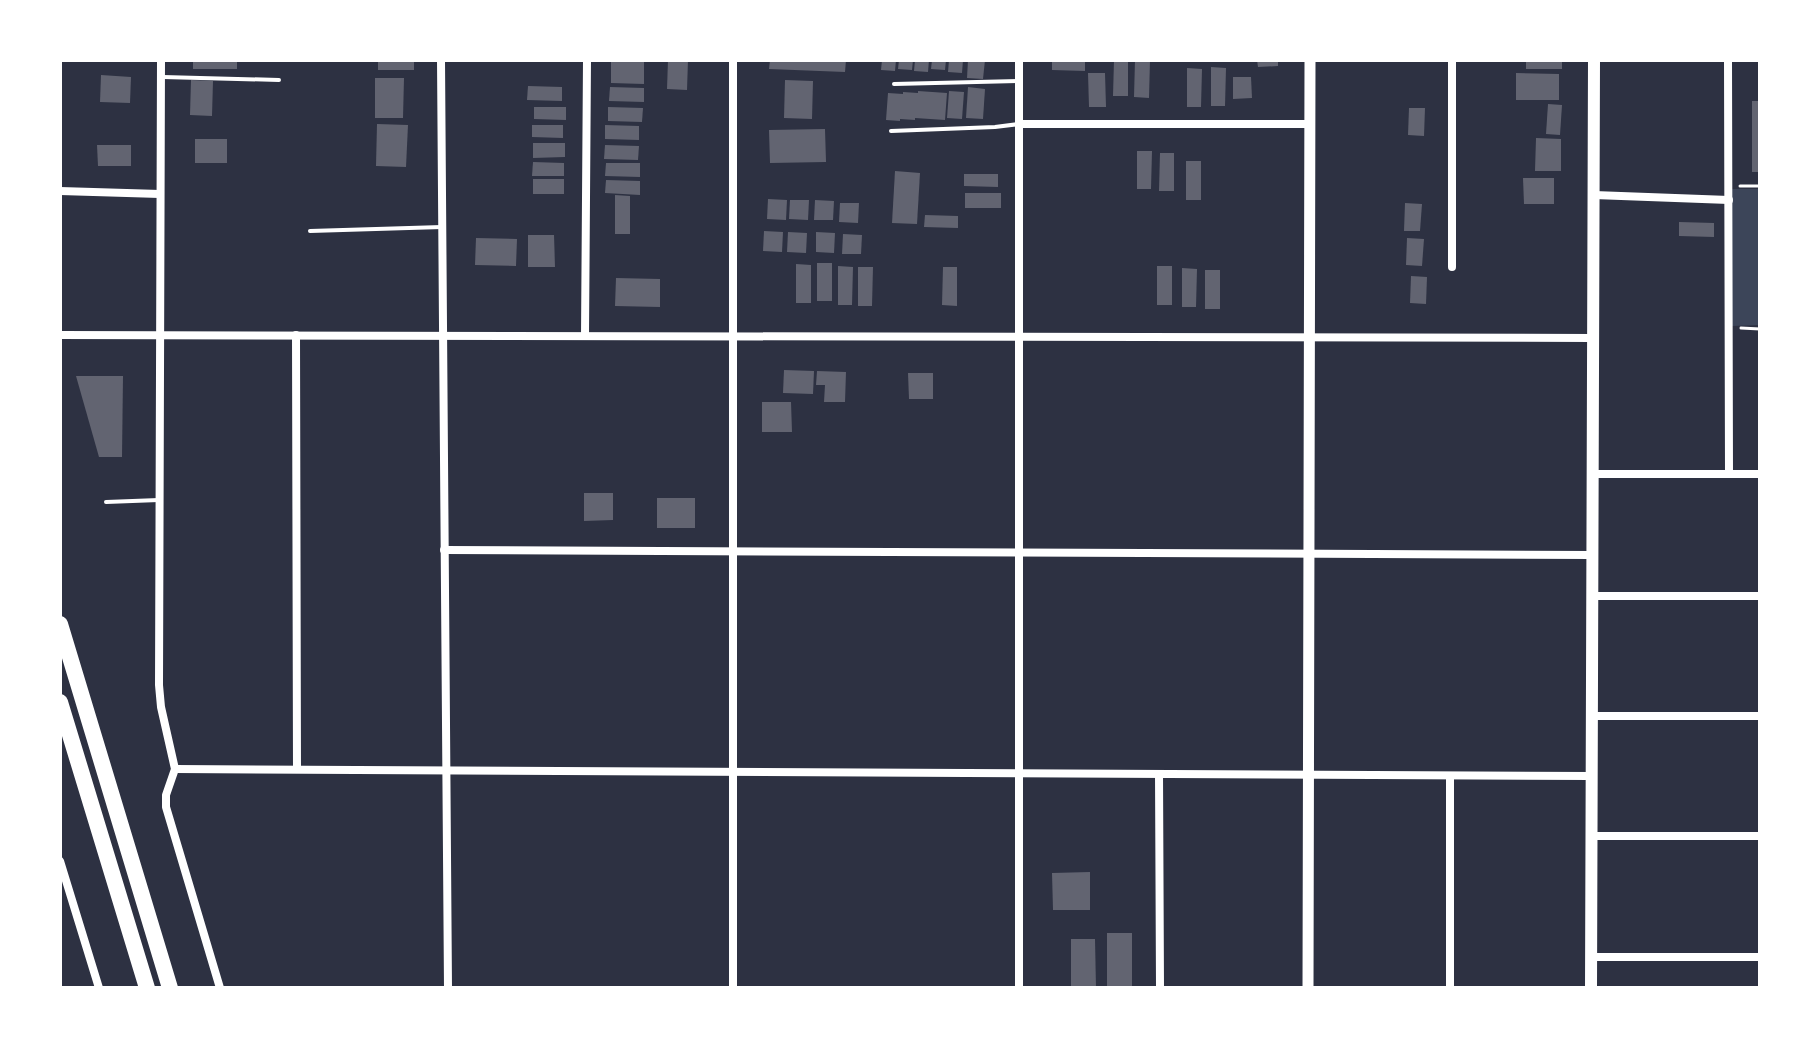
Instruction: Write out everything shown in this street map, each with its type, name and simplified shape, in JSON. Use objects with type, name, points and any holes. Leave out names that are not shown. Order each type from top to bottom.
[{"type":"highway","points":[[60,624],[170,988]]},
{"type":"highway","points":[[60,702],[142,983]]},
{"type":"main road","points":[[1591,988],[1594,60]]},
{"type":"street","points":[[161,60],[159,685],[175,769],[166,795],[166,807],[220,988]]},
{"type":"street","points":[[441,60],[448,988]]},
{"type":"street","points":[[585,336],[587,60]]},
{"type":"street","points":[[733,60],[733,988]]},
{"type":"street","points":[[1019,60],[1019,988]]},
{"type":"street","points":[[1308,988],[1310,60]]},
{"type":"street","points":[[1452,60],[1452,267]]},
{"type":"street","points":[[1728,60],[1729,474]]},
{"type":"street","points":[[1019,124],[1310,124]]},
{"type":"street","points":[[60,191],[160,194]]},
{"type":"street","points":[[1594,195],[1729,200]]},
{"type":"street","points":[[60,335],[1593,338]]},
{"type":"street","points":[[296,335],[297,769]]},
{"type":"street","points":[[1593,474],[1760,474]]},
{"type":"street","points":[[444,550],[1593,555]]},
{"type":"street","points":[[1593,596],[1760,596]]},
{"type":"street","points":[[1592,716],[1760,716]]},
{"type":"street","points":[[175,769],[1592,776]]},
{"type":"street","points":[[1159,774],[1160,988]]},
{"type":"street","points":[[1450,776],[1450,988]]},
{"type":"street","points":[[1592,836],[1760,836]]},
{"type":"street","points":[[60,861],[99,988]]},
{"type":"street","points":[[1591,957],[1760,957]]},
{"type":"lane","points":[[161,76],[279,80]]},
{"type":"lane","points":[[894,84],[1019,81]]},
{"type":"lane","points":[[891,131],[1019,124]]},
{"type":"lane","points":[[310,231],[442,227]]},
{"type":"lane","points":[[106,502],[159,500]]},
{"type":"path","points":[[1728,186],[1760,186]]},
{"type":"path","points":[[1729,328],[1760,329]]},
{"type":"shaded area","points":[[1731,189],[1760,189],[1760,325],[1732,326]]},
{"type":"building","points":[[193,60],[237,60],[237,69],[193,69]]},
{"type":"building","points":[[378,60],[414,60],[414,70],[378,70]]},
{"type":"building","points":[[611,60],[644,60],[644,84],[611,83]]},
{"type":"building","points":[[668,60],[688,60],[687,90],[667,89]]},
{"type":"building","points":[[770,60],[846,60],[845,72],[769,69]]},
{"type":"building","points":[[882,60],[896,60],[895,71],[881,70]]},
{"type":"building","points":[[899,60],[913,60],[912,70],[898,69]]},
{"type":"building","points":[[915,60],[929,60],[928,72],[914,71]]},
{"type":"building","points":[[932,60],[946,60],[945,70],[931,69]]},
{"type":"building","points":[[949,60],[963,60],[962,73],[948,72]]},
{"type":"building","points":[[968,60],[985,60],[983,79],[967,78]]},
{"type":"building","points":[[1052,60],[1085,60],[1085,71],[1052,70]]},
{"type":"building","points":[[1114,60],[1128,60],[1128,96],[1113,96]]},
{"type":"building","points":[[1135,60],[1150,60],[1149,98],[1134,97]]},
{"type":"building","points":[[1257,60],[1278,60],[1278,66],[1258,67]]},
{"type":"building","points":[[1526,60],[1562,60],[1562,69],[1526,69]]},
{"type":"building","points":[[1211,67],[1226,68],[1225,106],[1211,106]]},
{"type":"building","points":[[1187,68],[1202,69],[1201,107],[1187,107]]},
{"type":"building","points":[[1088,73],[1105,73],[1106,107],[1089,107]]},
{"type":"building","points":[[1516,73],[1559,74],[1559,100],[1516,100]]},
{"type":"building","points":[[101,75],[131,77],[130,103],[100,102]]},
{"type":"building","points":[[1233,77],[1251,77],[1252,98],[1233,99]]},
{"type":"building","points":[[375,78],[404,78],[403,118],[375,118]]},
{"type":"building","points":[[191,80],[213,81],[212,116],[190,115]]},
{"type":"building","points":[[785,80],[813,81],[812,119],[784,118]]},
{"type":"building","points":[[528,86],[562,87],[562,101],[527,100]]},
{"type":"building","points":[[610,87],[644,88],[644,102],[609,101]]},
{"type":"building","points":[[968,87],[985,89],[983,119],[966,118]]},
{"type":"building","points":[[949,91],[964,92],[962,119],[947,118]]},
{"type":"building","points":[[888,93],[947,93],[945,120],[886,120]]},
{"type":"building","points":[[1752,101],[1760,101],[1760,172],[1752,172]]},
{"type":"building","points":[[1548,104],[1562,105],[1560,135],[1546,134]]},
{"type":"building","points":[[534,107],[566,107],[566,120],[534,119]]},
{"type":"building","points":[[608,107],[643,108],[642,122],[608,121]]},
{"type":"building","points":[[1409,108],[1425,108],[1424,136],[1408,135]]},
{"type":"building","points":[[377,124],[408,125],[406,167],[376,166]]},
{"type":"building","points":[[532,125],[563,125],[563,138],[532,137]]},
{"type":"building","points":[[605,125],[639,126],[639,140],[605,139]]},
{"type":"building","points":[[825,129],[826,162],[770,163],[769,130]]},
{"type":"building","points":[[1536,138],[1561,139],[1561,171],[1535,171]]},
{"type":"building","points":[[195,139],[227,139],[227,163],[195,163]]},
{"type":"building","points":[[533,143],[565,143],[565,157],[533,158]]},
{"type":"building","points":[[97,145],[131,145],[131,166],[98,166]]},
{"type":"building","points":[[605,145],[639,146],[638,160],[604,159]]},
{"type":"building","points":[[1137,151],[1152,151],[1151,189],[1137,189]]},
{"type":"building","points":[[1160,153],[1174,153],[1174,191],[1159,191]]},
{"type":"building","points":[[1186,161],[1201,161],[1201,200],[1186,200]]},
{"type":"building","points":[[533,162],[564,163],[564,176],[532,176]]},
{"type":"building","points":[[606,163],[640,163],[640,177],[605,176]]},
{"type":"building","points":[[895,171],[920,173],[917,224],[892,223]]},
{"type":"building","points":[[964,174],[998,174],[998,187],[964,186]]},
{"type":"building","points":[[1523,178],[1554,178],[1554,204],[1524,204]]},
{"type":"building","points":[[533,179],[564,179],[564,194],[533,194]]},
{"type":"building","points":[[606,180],[640,181],[640,195],[605,193]]},
{"type":"building","points":[[965,193],[1001,193],[1001,208],[965,208]]},
{"type":"building","points":[[615,195],[630,196],[630,234],[615,234]]},
{"type":"building","points":[[768,199],[787,200],[786,220],[767,219]]},
{"type":"building","points":[[790,200],[809,200],[808,220],[789,219]]},
{"type":"building","points":[[815,200],[834,201],[833,220],[814,220]]},
{"type":"building","points":[[840,203],[859,203],[858,223],[839,222]]},
{"type":"building","points":[[1405,203],[1422,204],[1420,231],[1404,231]]},
{"type":"building","points":[[925,215],[958,216],[958,228],[924,227]]},
{"type":"building","points":[[1679,222],[1714,223],[1714,237],[1679,236]]},
{"type":"building","points":[[764,231],[783,232],[782,252],[763,251]]},
{"type":"building","points":[[788,232],[807,233],[806,253],[787,252]]},
{"type":"building","points":[[816,232],[835,233],[834,253],[816,252]]},
{"type":"building","points":[[843,234],[862,235],[861,254],[842,254]]},
{"type":"building","points":[[528,235],[554,235],[555,267],[528,267]]},
{"type":"building","points":[[476,238],[517,239],[516,266],[475,265]]},
{"type":"building","points":[[1407,238],[1424,239],[1422,266],[1406,265]]},
{"type":"building","points":[[817,263],[832,263],[832,301],[817,301]]},
{"type":"building","points":[[796,264],[811,265],[811,303],[796,303]]},
{"type":"building","points":[[838,266],[853,267],[852,305],[838,305]]},
{"type":"building","points":[[1157,266],[1172,266],[1172,305],[1157,305]]},
{"type":"building","points":[[858,267],[873,267],[872,306],[858,306]]},
{"type":"building","points":[[943,267],[957,267],[957,306],[942,305]]},
{"type":"building","points":[[1182,268],[1197,269],[1196,307],[1182,307]]},
{"type":"building","points":[[1205,270],[1220,270],[1220,309],[1205,309]]},
{"type":"building","points":[[1411,276],[1427,277],[1426,304],[1410,303]]},
{"type":"building","points":[[616,278],[660,279],[660,307],[615,306]]},
{"type":"building","points":[[784,370],[814,371],[813,394],[783,393]]},
{"type":"building","points":[[817,371],[846,372],[845,402],[824,402],[825,385],[816,385]]},
{"type":"building","points":[[908,373],[933,373],[933,399],[909,399]]},
{"type":"building","points":[[76,376],[123,376],[122,457],[99,457]]},
{"type":"building","points":[[762,402],[791,402],[792,432],[762,432]]},
{"type":"building","points":[[584,493],[613,493],[613,520],[584,521]]},
{"type":"building","points":[[657,498],[695,498],[695,528],[657,528]]},
{"type":"building","points":[[1090,872],[1090,910],[1053,910],[1052,873]]},
{"type":"building","points":[[1107,933],[1132,933],[1132,988],[1107,988]]},
{"type":"building","points":[[1071,939],[1095,939],[1096,988],[1071,988]]}]
